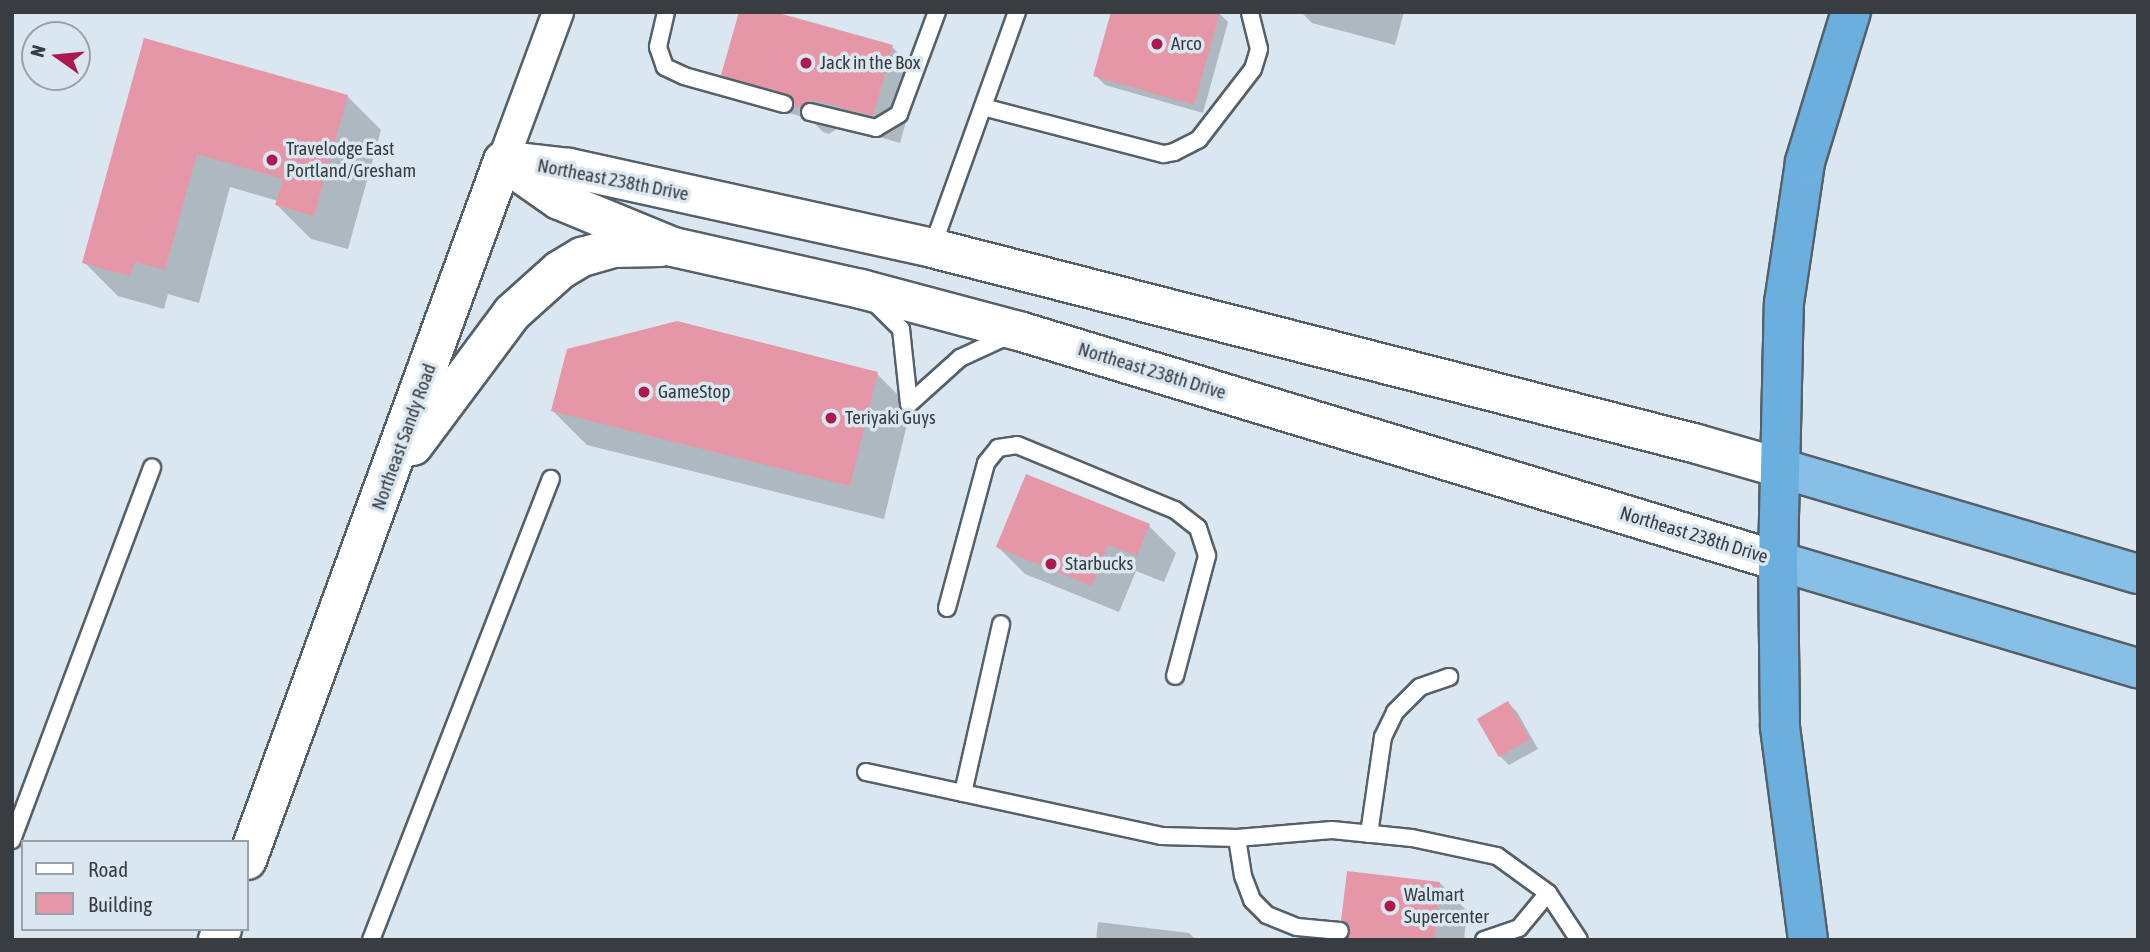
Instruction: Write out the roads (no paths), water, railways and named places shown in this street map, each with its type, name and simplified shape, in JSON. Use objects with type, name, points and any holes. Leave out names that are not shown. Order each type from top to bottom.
[{"type":"highway","points":[[1808,940],[1780,726],[1779,561],[1784,303],[1791,239],[1805,162],[1851,12]]},
{"type":"highway","name":"Northeast 238th Drive","points":[[1780,468],[2138,574]]},
{"type":"highway","name":"Northeast 238th Drive","points":[[1779,561],[2138,668]]},
{"type":"main road","name":"Northeast 238th Drive","points":[[503,161],[559,200],[673,247],[861,289],[1019,331],[1779,561]]},
{"type":"main road","name":"Northeast 238th Drive","points":[[503,161],[569,168],[932,248],[1670,437],[1780,468]]},
{"type":"main road","name":"Northeast Sandy Road","points":[[248,857],[503,161]]},
{"type":"main road","points":[[388,479],[512,313],[560,270],[582,257],[613,248],[673,247]]},
{"type":"street","name":"Northeast Sandy Road","points":[[503,161],[558,12]]},
{"type":"lane","points":[[666,12],[658,47],[665,67],[684,76],[784,104]]},
{"type":"lane","points":[[810,112],[876,128],[899,114],[937,12]]},
{"type":"lane","points":[[932,248],[1017,12]]},
{"type":"lane","points":[[983,107],[1164,154],[1174,152],[1199,139],[1253,69],[1258,41],[1250,12]]},
{"type":"lane","points":[[861,289],[901,329],[909,404],[960,358],[1019,331]]},
{"type":"lane","points":[[947,608],[986,463],[998,448],[1017,445],[1175,510],[1198,528],[1207,556],[1175,676]]},
{"type":"lane","points":[[12,840],[152,467]]},
{"type":"lane","points":[[371,940],[551,479]]},
{"type":"lane","points":[[963,793],[1001,624]]},
{"type":"lane","points":[[1370,834],[1383,737],[1395,712],[1420,687],[1449,677]]},
{"type":"lane","points":[[866,772],[1161,836],[1237,838],[1332,830],[1412,838],[1497,856],[1548,893],[1579,940]]},
{"type":"lane","points":[[1237,838],[1243,876],[1252,900],[1267,915],[1297,927],[1340,931]]},
{"type":"lane","points":[[1484,940],[1519,928],[1548,893]]},
{"type":"place","name":"Arco","points":[[1157,44]]},
{"type":"place","name":"Jack in the Box","points":[[806,63]]},
{"type":"place","name":"Travelodge East Portland/Gresham","points":[[272,160]]},
{"type":"place","name":"GameStop","points":[[644,392]]},
{"type":"place","name":"Teriyaki Guys","points":[[831,418]]},
{"type":"place","name":"Starbucks","points":[[1051,564]]},
{"type":"place","name":"Walmart Supercenter","points":[[1390,906]]}]
